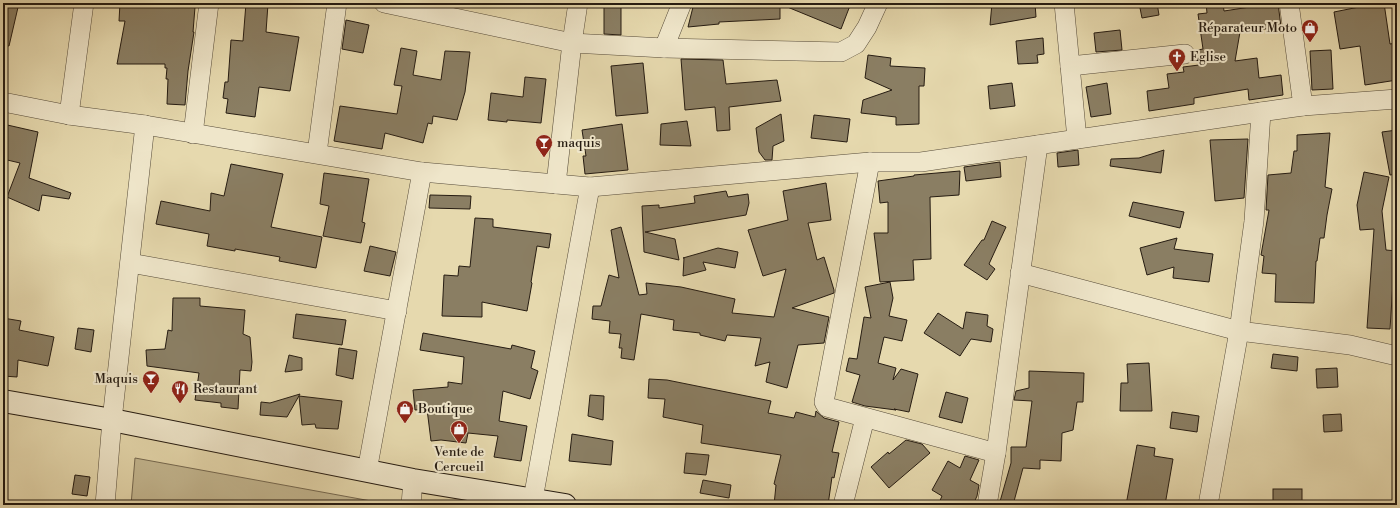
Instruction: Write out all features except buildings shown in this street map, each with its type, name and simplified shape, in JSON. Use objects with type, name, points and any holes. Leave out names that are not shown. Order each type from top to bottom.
[{"type":"street","points":[[69,115],[84,3]]},
{"type":"street","points":[[193,134],[209,3]]},
{"type":"street","points":[[317,154],[337,3]]},
{"type":"street","points":[[384,3],[572,43],[664,48],[841,52],[856,44],[867,28],[878,3]]},
{"type":"street","points":[[556,184],[578,3]]},
{"type":"street","points":[[664,48],[682,3]]},
{"type":"street","points":[[1064,3],[1077,139]]},
{"type":"street","points":[[1289,3],[1303,106]]},
{"type":"street","points":[[1070,66],[1185,54]]},
{"type":"street","points":[[3,102],[69,115],[145,125],[422,172],[590,187],[870,162],[921,162],[1303,106],[1397,99]]},
{"type":"street","points":[[1208,505],[1238,331],[1254,221],[1261,112]]},
{"type":"street","points":[[105,505],[112,420],[145,125]]},
{"type":"street","points":[[987,505],[996,453],[1038,145]]},
{"type":"street","points":[[870,162],[824,402],[827,406],[865,418],[996,453]]},
{"type":"street","points":[[368,471],[422,172]]},
{"type":"street","points":[[533,500],[590,187]]},
{"type":"street","points":[[130,263],[397,310]]},
{"type":"street","points":[[1020,273],[1238,331],[1350,345],[1397,356]]},
{"type":"street","points":[[3,401],[112,420],[413,480],[565,505]]},
{"type":"street","points":[[843,505],[865,418]]},
{"type":"street","points":[[411,505],[413,480]]},
{"type":"shaded area","points":[[135,458],[393,505],[131,505]]},
{"type":"place","name":"Réparateur Moto","points":[[1310,43]]},
{"type":"place","name":"Eglise","points":[[1177,72]]},
{"type":"place","name":"maquis","points":[[544,158]]},
{"type":"place","name":"Maquis","points":[[151,394]]},
{"type":"place","name":"Restaurant","points":[[180,404]]},
{"type":"place","name":"Boutique","points":[[405,424]]},
{"type":"place","name":"Vente de Cercueil","points":[[459,444]]}]
